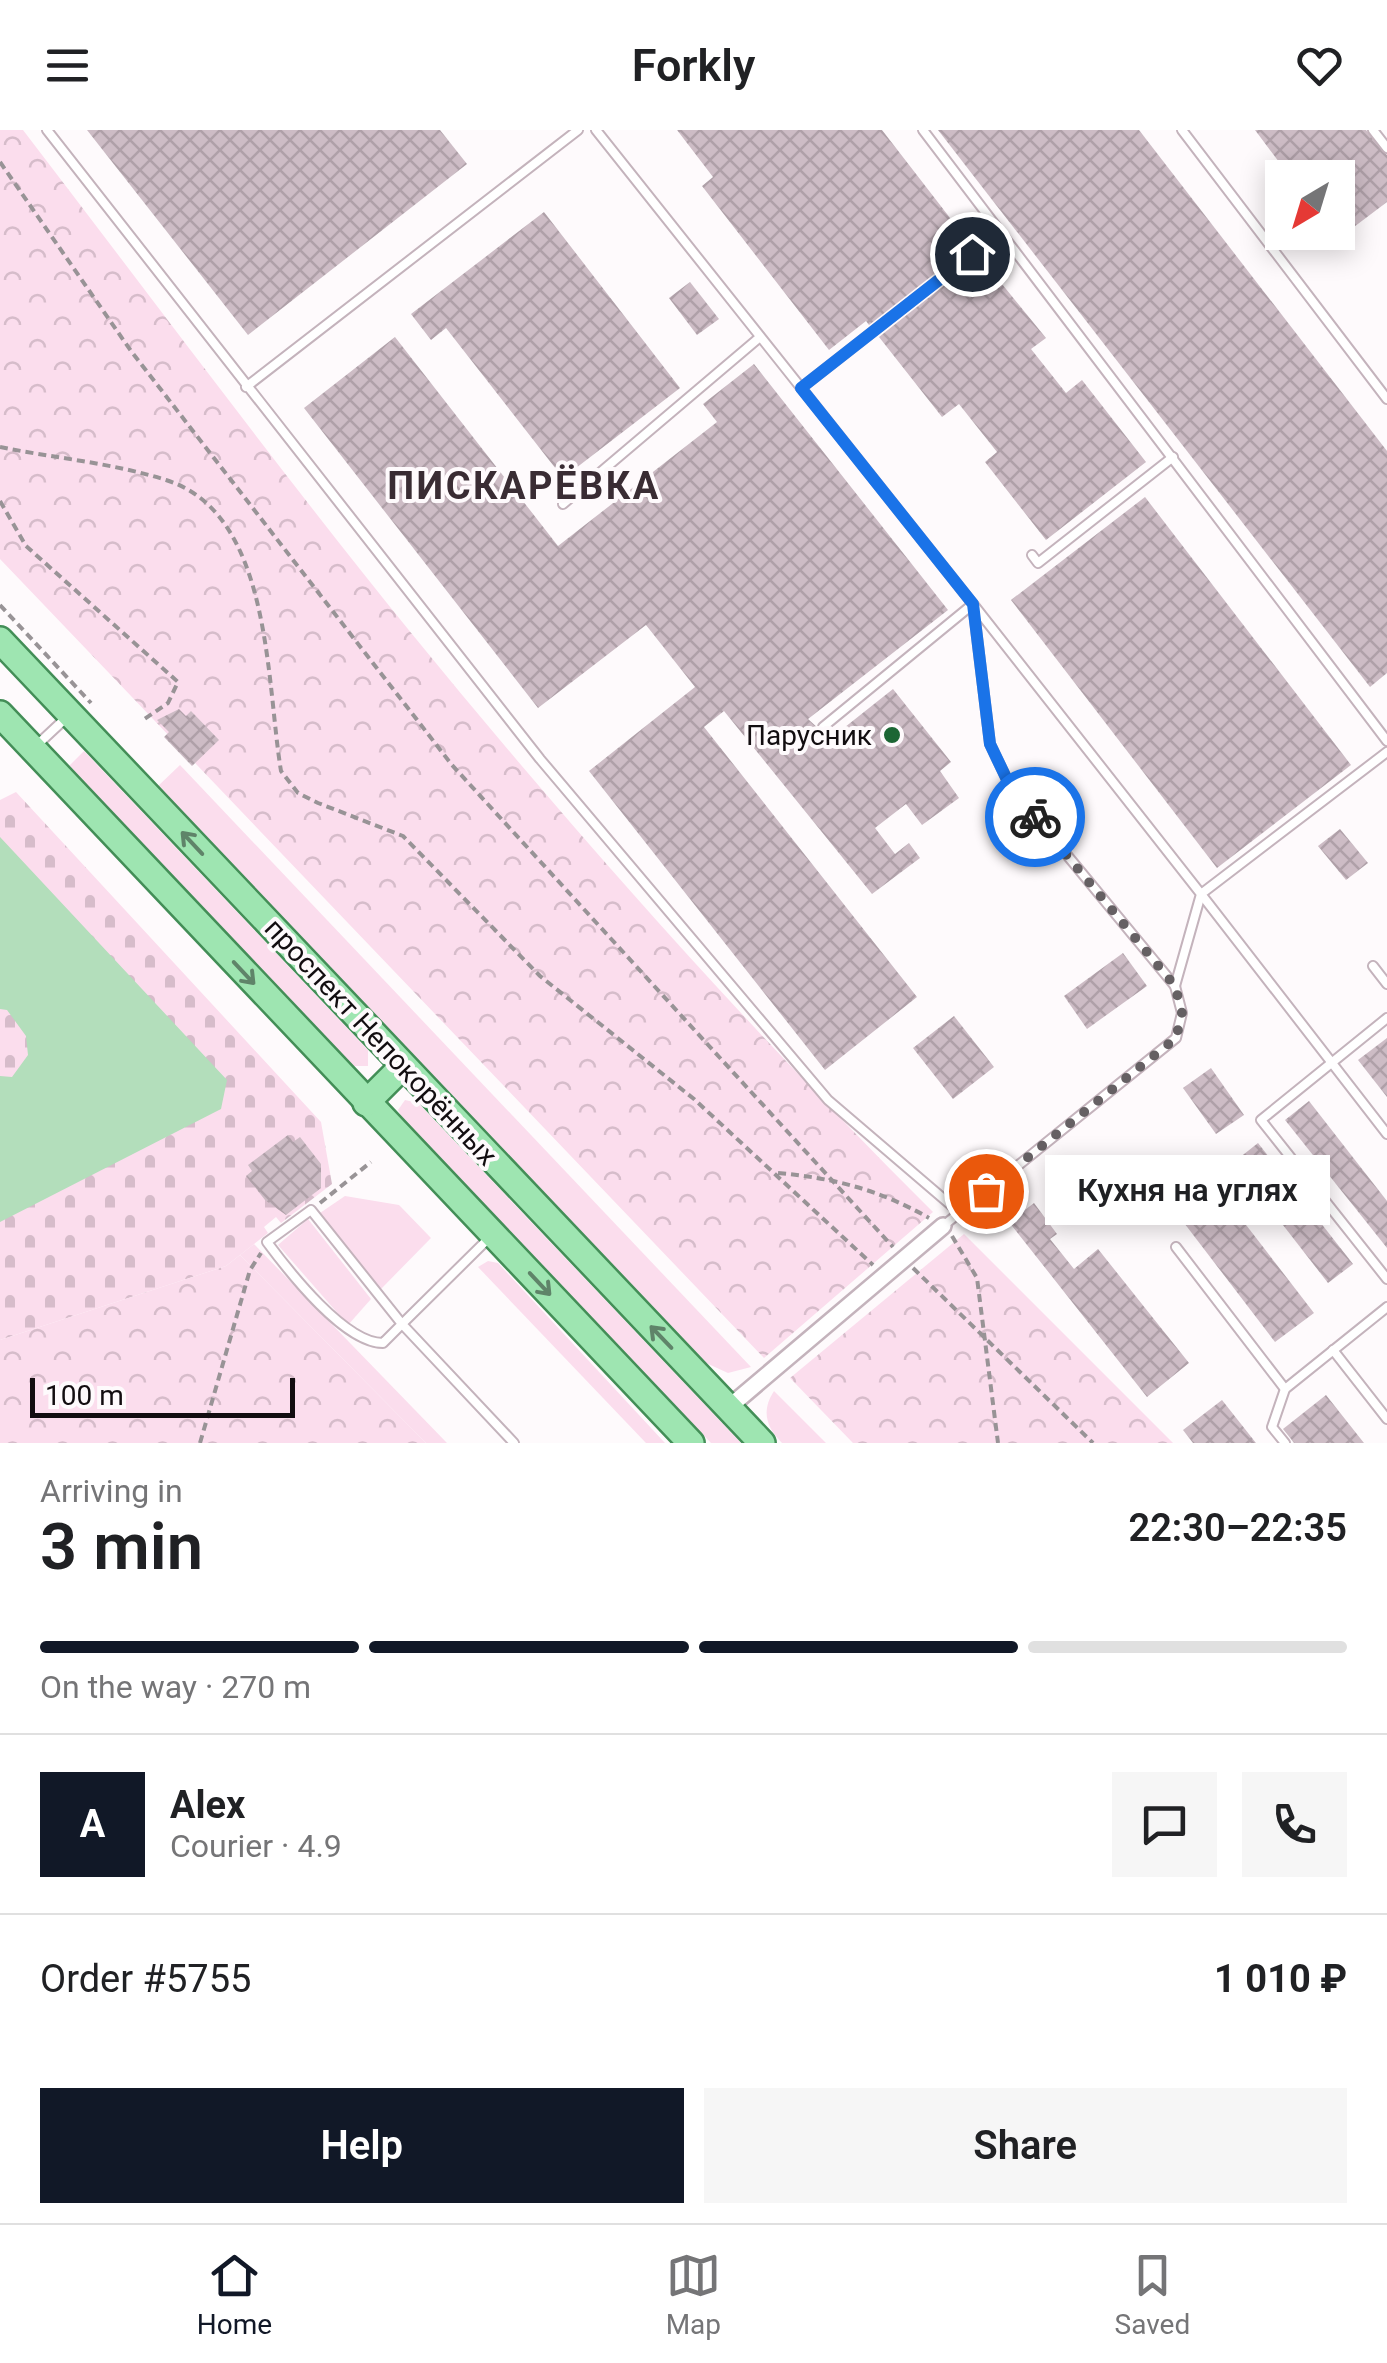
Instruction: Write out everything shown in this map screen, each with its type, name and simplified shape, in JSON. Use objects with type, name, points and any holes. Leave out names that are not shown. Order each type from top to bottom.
[{"type":"main road","name":"проспект Непокорённых","points":[[4,652],[70,714],[762,1443]]},
{"type":"main road","name":"проспект Непокорённых","points":[[0,714],[691,1443]]},
{"type":"main road","points":[[366,1102],[403,1066]]},
{"type":"street","points":[[728,1408],[943,1226]]},
{"type":"lane","points":[[46,130],[540,759],[828,1100],[959,1212]]},
{"type":"lane","points":[[246,387],[578,130]]},
{"type":"lane","points":[[596,130],[1387,1134]]},
{"type":"lane","points":[[923,130],[1387,741]]},
{"type":"lane","points":[[1182,130],[1387,399]]},
{"type":"lane","points":[[1373,130],[1387,148]]},
{"type":"lane","points":[[801,388],[1000,232]]},
{"type":"lane","points":[[562,504],[760,337]]},
{"type":"lane","points":[[1032,554],[1038,563],[1174,457]]},
{"type":"lane","points":[[822,727],[973,604]]},
{"type":"lane","points":[[943,1226],[1176,1038],[1182,1013],[1175,986],[1010,786],[990,744],[973,604]]},
{"type":"lane","points":[[33,749],[70,714]]},
{"type":"lane","points":[[1175,986],[1201,894],[1387,752]]},
{"type":"lane","points":[[1373,966],[1387,984]]},
{"type":"lane","points":[[1387,1018],[1261,1120],[1387,1279]]},
{"type":"lane","points":[[493,1234],[402,1324],[383,1343],[365,1343],[348,1332],[268,1242],[312,1210],[402,1324],[514,1443]]},
{"type":"lane","points":[[1176,1247],[1285,1389]]},
{"type":"lane","points":[[1285,1443],[1272,1427],[1285,1389],[1387,1307]]},
{"type":"lane","points":[[1334,1350],[1387,1419]]},
{"type":"path","points":[[0,162],[131,351],[452,765],[904,1259],[1093,1443]]},
{"type":"path","points":[[0,447],[168,480],[204,499],[231,534],[250,569],[281,770],[298,793],[402,836],[540,976],[694,1098],[884,1275]]},
{"type":"path","points":[[0,501],[26,546],[178,682],[168,703],[143,720]]},
{"type":"path","points":[[0,605],[82,689],[97,712]]},
{"type":"path","points":[[312,1210],[371,1162]]},
{"type":"path","points":[[774,1173],[830,1178],[888,1194],[943,1226],[966,1255],[977,1278],[998,1443]]},
{"type":"path","points":[[200,1443],[250,1270],[268,1242]]},
{"type":"green space","points":[[0,130],[23,130],[313,509],[537,783],[731,1002],[933,1212],[764,1358],[0,559]]},
{"type":"green space","points":[[84,751],[368,1050],[368,1066],[352,1066],[68,767]]},
{"type":"green space","points":[[180,765],[751,1367],[728,1373],[704,1362],[157,787]]},
{"type":"green space","points":[[16,792],[321,1122],[332,1184],[281,1223],[276,1217],[264,1227],[268,1233],[226,1266],[0,1340],[0,800]]},
{"type":"green space","points":[[405,1100],[418,1103],[741,1443],[711,1443],[402,1118],[398,1110]]},
{"type":"green space","points":[[345,1196],[399,1205],[431,1238],[380,1290],[320,1213]]},
{"type":"green space","points":[[308,1219],[371,1299],[348,1325],[278,1245]]},
{"type":"green space","points":[[964,1234],[1173,1443],[853,1443],[790,1378]]},
{"type":"green space","points":[[254,1244],[447,1443],[426,1443],[240,1255]]},
{"type":"green space","points":[[240,1255],[426,1443],[0,1443],[0,1340],[226,1266]]},
{"type":"green space","points":[[488,1261],[498,1263],[665,1443],[646,1443],[478,1267]]},
{"type":"green space","points":[[774,1391],[826,1443],[782,1443],[767,1418]]},
{"type":"shaded area","points":[[0,837],[227,1080],[221,1109],[0,1222],[0,1076],[12,1077],[28,1055],[26,1036],[7,1010],[0,1009]]},
{"type":"building","points":[[87,130],[440,130],[467,164],[248,335]]},
{"type":"building","points":[[677,130],[882,130],[971,245],[869,325],[866,321],[829,350],[702,186],[713,177]]},
{"type":"building","points":[[938,130],[1139,130],[1387,451],[1387,673],[1370,687]]},
{"type":"building","points":[[1255,130],[1366,130],[1387,155],[1387,202],[1355,226],[1355,160],[1278,160]]},
{"type":"building","points":[[544,212],[680,388],[563,478],[446,328],[431,340],[411,314]]},
{"type":"building","points":[[980,257],[1046,338],[1031,349],[1066,393],[1082,380],[1146,462],[1046,540],[985,462],[997,452],[959,404],[942,417],[879,337]]},
{"type":"building","points":[[690,282],[719,319],[697,335],[669,298]]},
{"type":"building","points":[[395,337],[558,546],[717,422],[703,404],[754,364],[948,610],[808,719],[830,739],[893,689],[951,762],[940,771],[959,798],[922,825],[906,804],[875,828],[895,854],[909,843],[920,858],[872,894],[724,711],[704,727],[917,997],[825,1070],[589,771],[695,687],[646,625],[538,708],[304,408]]},
{"type":"building","points":[[1145,497],[1351,765],[1217,868],[1011,600]]},
{"type":"building","points":[[179,709],[186,716],[191,711],[219,740],[192,766],[164,737],[169,732],[157,720]]},
{"type":"building","points":[[1340,829],[1368,863],[1346,880],[1318,846]]},
{"type":"building","points":[[1123,953],[1147,986],[1087,1029],[1064,996]]},
{"type":"building","points":[[954,1016],[994,1067],[953,1099],[913,1048]]},
{"type":"building","points":[[1387,1038],[1387,1097],[1358,1060]]},
{"type":"building","points":[[1211,1068],[1244,1115],[1216,1134],[1183,1088]]},
{"type":"building","points":[[1309,1101],[1387,1201],[1387,1248],[1285,1120]]},
{"type":"building","points":[[288,1135],[293,1142],[300,1137],[321,1164],[321,1188],[286,1215],[265,1200],[246,1176],[252,1171],[248,1165]]},
{"type":"building","points":[[1258,1143],[1353,1264],[1328,1283],[1234,1162]]},
{"type":"building","points":[[1216,1186],[1314,1313],[1275,1342],[1178,1215]]},
{"type":"building","points":[[1034,1203],[1057,1234],[1050,1239],[1074,1269],[1098,1249],[1189,1363],[1147,1397],[1009,1222]]},
{"type":"building","points":[[1326,1395],[1364,1443],[1294,1443],[1283,1429]]},
{"type":"building","points":[[1222,1400],[1256,1443],[1193,1443],[1183,1430]]},
{"type":"way so far","points":[[986,1191],[1176,1038],[1182,1013],[1175,986],[1035,817]]},
{"type":"place","name":"Парусник","points":[[892,735]]},
{"type":"place","name":"Кухня на углях","points":[[986,1191]]},
{"type":"district","name":"ПИСКАРЁВКА","points":[[524,486]]},
{"type":"route","points":[[972,254],[801,388],[973,604],[990,744],[1010,786],[1035,817]]}]
